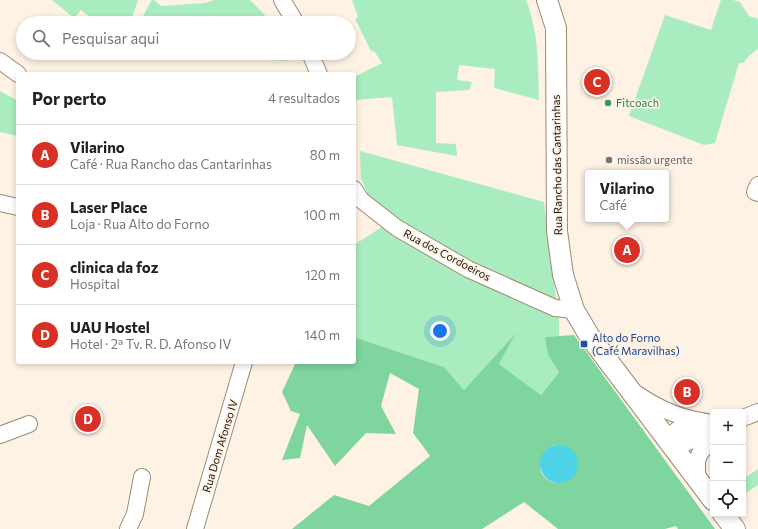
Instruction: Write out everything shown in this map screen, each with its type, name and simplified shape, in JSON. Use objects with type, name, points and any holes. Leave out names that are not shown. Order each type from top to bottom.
[{"type":"street","points":[[282,0],[292,16]]},
{"type":"street","name":"Rua Rancho das Cantarinhas","points":[[547,0],[556,28],[557,231],[563,275],[574,310],[590,337],[710,496]]},
{"type":"street","points":[[313,60],[318,72]]},
{"type":"street","points":[[0,61],[16,73]]},
{"type":"street","name":"Rua dos Cordoeiros","points":[[356,192],[361,200],[397,228],[468,269],[555,308],[574,310]]},
{"type":"street","points":[[0,203],[16,207]]},
{"type":"street","name":"Rua Dom Afonso IV","points":[[195,529],[243,364]]},
{"type":"street","points":[[629,389],[652,405],[676,415],[709,425]]},
{"type":"street","points":[[746,417],[758,412]]},
{"type":"street","points":[[0,435],[29,424]]},
{"type":"street","points":[[670,444],[671,436],[677,430],[709,425]]},
{"type":"street","points":[[697,480],[697,461],[700,453],[710,441]]},
{"type":"street","points":[[128,529],[135,514],[142,477]]},
{"type":"street","points":[[725,517],[735,529]]},
{"type":"green space","points":[[52,0],[138,0],[132,16],[88,16],[81,10],[76,16],[72,16]]},
{"type":"green space","points":[[152,0],[161,6],[205,3],[214,0],[250,0],[265,16],[143,16]]},
{"type":"green space","points":[[352,0],[526,0],[536,37],[539,100],[494,88],[495,69],[459,65],[457,80],[472,82],[469,90],[436,92],[436,143],[456,144],[457,156],[397,145],[392,97],[356,100],[356,76],[382,63],[374,51],[371,51],[356,21],[358,17]]},
{"type":"green space","points":[[721,0],[733,0],[740,2],[749,16],[758,19],[758,49],[743,63],[739,63],[715,143],[704,145],[629,116],[665,15],[711,30]]},
{"type":"green space","points":[[0,91],[16,100],[16,136],[0,132]]},
{"type":"green space","points":[[360,151],[544,202],[556,299],[501,279],[395,218],[371,201],[361,179]]},
{"type":"green space","points":[[385,225],[559,314],[559,336],[546,337],[548,355],[559,372],[541,395],[499,364],[514,335],[464,390],[444,367],[356,338],[356,244]]},
{"type":"green space","points":[[516,333],[499,364],[541,395],[559,372],[548,355],[545,337],[574,335],[715,529],[678,529],[676,526],[665,529],[558,529],[524,502],[482,529],[292,529],[334,495],[369,506],[430,456],[413,433],[419,389],[390,373],[381,406],[396,434],[366,433],[335,466],[307,425],[300,458],[282,460],[300,414],[291,411],[282,392],[295,364],[356,364],[356,338],[444,367],[464,390]],"holes":[[[554,445],[567,447],[558,483],[551,482],[546,479],[540,469]]]},
{"type":"green space","points":[[758,469],[758,485],[746,493],[746,481],[746,477]]},
{"type":"water","points":[[555,445],[563,445],[573,450],[577,457],[577,471],[573,478],[563,483],[555,483],[545,478],[543,475],[540,468],[540,460],[545,450],[548,448]]},
{"type":"place","name":"clinica da foz","points":[[597,82]]},
{"type":"place","name":"Fitcoach","points":[[608,103]]},
{"type":"place","name":"missão urgente","points":[[609,160]]},
{"type":"place","name":"Vilarino","points":[[627,250]]},
{"type":"place","name":"Alto do Forno (Café Maravilhas)","points":[[584,344]]},
{"type":"place","name":"Laser Place","points":[[687,392]]},
{"type":"place","name":"UAU Hostel","points":[[88,419]]}]
